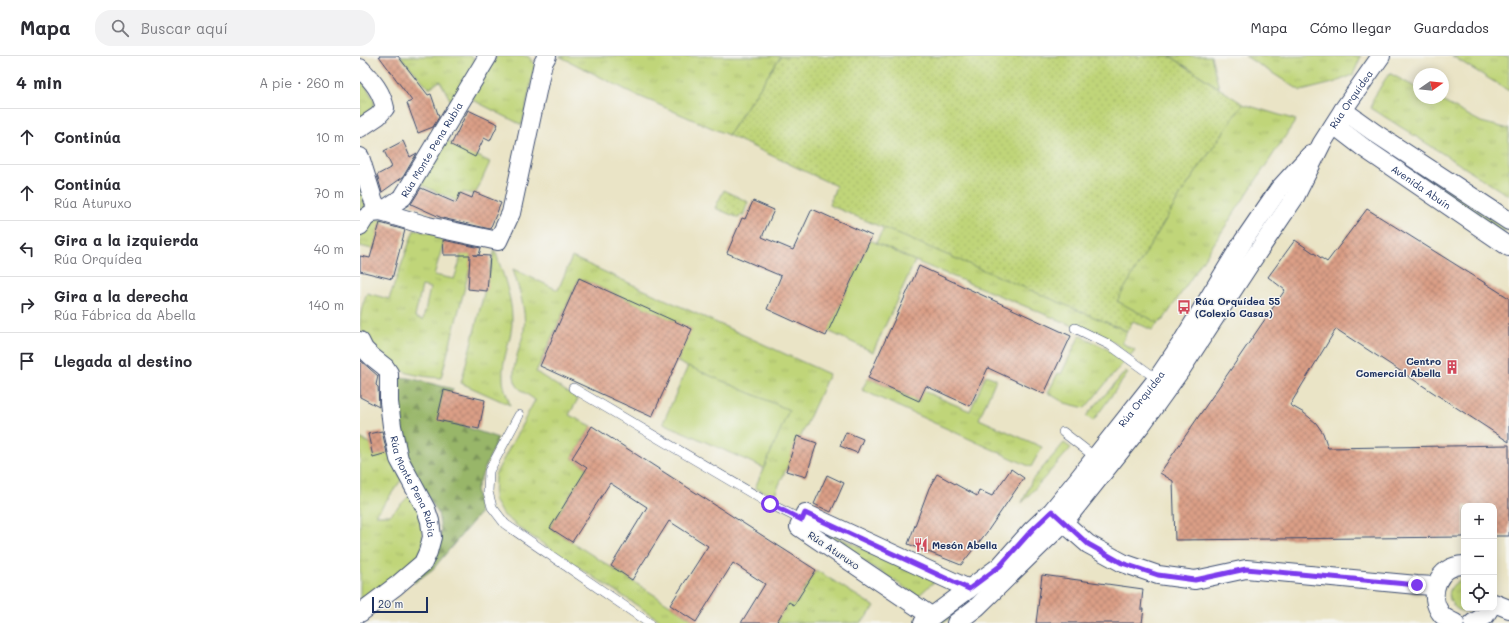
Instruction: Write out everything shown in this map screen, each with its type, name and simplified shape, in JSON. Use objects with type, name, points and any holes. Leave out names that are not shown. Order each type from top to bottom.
[{"type":"street","name":"Rúa Monte Pena Rubia","points":[[360,226],[365,218],[372,213],[381,212],[403,197],[488,56]]},
{"type":"street","points":[[360,157],[372,195],[381,212],[428,226],[498,241],[511,213],[543,63],[548,56]]},
{"type":"street","name":"Rúa Orquídea","points":[[956,623],[977,608],[1142,424],[1180,371],[1295,197],[1322,143],[1381,56]]},
{"type":"street","points":[[360,68],[382,96],[385,108],[378,116],[360,128]]},
{"type":"street","name":"Avenida Abuín","points":[[1339,118],[1375,133],[1509,221]]},
{"type":"street","name":"Avenida Abuín","points":[[1339,118],[1371,153],[1509,247]]},
{"type":"street","name":"Rúa Orquídea","points":[[927,620],[1000,566],[1032,530],[1058,517],[1096,457],[1157,379],[1182,342],[1244,240],[1279,189],[1322,143]]},
{"type":"street","name":"Rúa Monte Pena Rubia","points":[[360,341],[364,349],[390,373],[389,402],[399,459],[426,509],[430,521],[432,537],[423,563],[396,586],[360,613]]},
{"type":"street","name":"Rúa Aturuxo","points":[[927,620],[799,527],[805,513],[969,589]]},
{"type":"street","points":[[1058,517],[1088,544],[1122,563],[1158,575],[1195,580],[1246,569],[1435,586]]},
{"type":"street","points":[[1455,623],[1442,616],[1434,602],[1435,586],[1443,572],[1456,565],[1461,565]]},
{"type":"street","points":[[1497,604],[1509,609]]},
{"type":"street","points":[[1473,623],[1485,616],[1488,611]]},
{"type":"lane","points":[[1075,328],[1110,346],[1157,379]]},
{"type":"lane","points":[[573,388],[770,504],[802,520]]},
{"type":"lane","points":[[519,415],[489,471],[488,492],[492,507],[506,524],[649,623]]},
{"type":"lane","points":[[1063,432],[1096,457]]},
{"type":"green space","points":[[400,56],[471,56],[476,62],[453,105],[440,81],[429,88]]},
{"type":"green space","points":[[497,56],[528,56],[535,65],[522,125],[471,99]]},
{"type":"green space","points":[[559,56],[781,56],[728,135],[634,94]]},
{"type":"green space","points":[[781,56],[1170,56],[1243,104],[1181,194],[1117,301],[1158,323],[1152,330],[1133,321],[1127,331],[829,205],[836,186],[728,135]]},
{"type":"green space","points":[[1170,56],[1211,56],[1219,88]]},
{"type":"green space","points":[[1245,56],[1361,56],[1353,75],[1333,83],[1301,91]]},
{"type":"green space","points":[[1452,56],[1509,56],[1509,91]]},
{"type":"green space","points":[[1389,73],[1413,86],[1413,104],[1447,104],[1481,122],[1509,129],[1509,196],[1371,108],[1373,99]]},
{"type":"green space","points":[[360,76],[374,100],[374,107],[360,118]]},
{"type":"green space","points":[[1243,104],[1296,120],[1164,319],[1158,323],[1116,301],[1181,194]]},
{"type":"green space","points":[[445,140],[490,162],[475,195],[463,192],[459,202],[419,184]]},
{"type":"green space","points":[[1375,142],[1506,229],[1503,233],[1373,147]]},
{"type":"green space","points":[[360,178],[369,205],[360,217]]},
{"type":"green space","points":[[724,190],[748,202],[743,216],[740,215],[739,218],[715,208]]},
{"type":"green space","points":[[371,219],[384,219],[376,250],[360,246],[360,235]]},
{"type":"green space","points":[[884,227],[1127,331],[1122,343],[1135,350],[1130,356],[1115,343],[915,261],[876,243]]},
{"type":"green space","points":[[414,230],[446,235],[434,275],[454,279],[459,264],[463,239],[476,245],[441,378],[408,373],[395,366],[373,346],[362,332],[360,317],[367,293],[389,299]],"holes":[[[422,286],[430,288],[423,320],[415,317]]]},
{"type":"green space","points":[[870,240],[915,261],[873,352],[828,331]]},
{"type":"green space","points":[[495,250],[506,284],[512,310],[511,333],[503,371],[504,385],[510,405],[461,383]]},
{"type":"green space","points":[[572,257],[829,374],[774,496],[755,488],[788,410],[677,362],[691,329],[579,278],[536,372],[578,399],[569,415],[592,426],[572,458],[587,468],[550,528],[698,623],[664,623],[525,532],[502,514],[494,500],[495,475],[535,400],[520,389],[515,381],[514,374],[516,359],[523,336],[525,322],[522,299],[513,269],[558,290]]},
{"type":"green space","points":[[1080,335],[1107,349],[1124,362],[1085,408],[1065,403],[1048,393],[1058,373],[1061,374]]},
{"type":"green space","points":[[688,366],[789,410],[764,468],[663,423]]},
{"type":"green space","points":[[1126,371],[1128,373],[1093,421],[1086,416]]},
{"type":"green space","points":[[986,375],[996,379],[979,419],[1042,447],[1031,467],[862,390],[868,378],[918,401],[923,391],[970,411]]},
{"type":"green space","points":[[398,377],[409,378],[453,389],[445,420],[498,438],[476,489],[480,513],[433,569],[414,583],[414,577],[427,565],[439,547],[441,531],[438,513],[406,461],[394,384]]},
{"type":"green space","points":[[360,438],[389,454],[402,479],[376,515],[390,515],[412,493],[422,517],[423,548],[415,560],[368,597],[360,600]]},
{"type":"green space","points":[[1064,443],[1071,448],[1022,503],[1032,480]]},
{"type":"green space","points":[[826,532],[936,580],[918,596],[829,539]]},
{"type":"green space","points":[[816,570],[875,607],[861,623],[776,623],[789,602],[794,605]]},
{"type":"green space","points":[[995,577],[977,597],[943,623],[939,623],[968,600]]},
{"type":"green space","points":[[1461,580],[1461,611],[1451,602],[1449,596],[1450,589],[1455,583]]},
{"type":"building","points":[[379,56],[398,56],[428,95],[431,94],[439,117],[433,127],[418,133],[407,103],[412,101]]},
{"type":"building","points":[[468,110],[498,124],[490,141],[484,138],[475,157],[451,145]]},
{"type":"building","points":[[403,141],[410,157],[417,153],[403,177],[382,192],[377,175],[392,167],[384,151]]},
{"type":"building","points":[[421,188],[456,203],[460,193],[472,198],[474,192],[501,203],[490,229],[442,218],[411,204]]},
{"type":"building","points":[[753,201],[774,210],[762,237],[793,250],[812,209],[872,236],[826,336],[767,309],[781,276],[727,253],[742,218],[745,219]]},
{"type":"building","name":"Centro Comercial Abella","points":[[1367,209],[1509,298],[1509,442],[1336,329],[1290,405],[1304,413],[1316,423],[1323,433],[1328,448],[1509,445],[1509,536],[1497,536],[1497,503],[1461,503],[1461,537],[1175,540],[1173,481],[1160,473],[1285,290],[1268,277],[1295,240],[1327,262]]},
{"type":"building","points":[[380,223],[405,230],[392,279],[360,271],[360,256],[370,258]]},
{"type":"building","points":[[443,240],[481,248],[479,255],[473,255],[490,256],[487,291],[468,289],[470,255],[444,255]]},
{"type":"building","points":[[919,266],[1071,336],[1044,394],[988,368],[970,406],[926,386],[919,401],[868,378]]},
{"type":"building","points":[[579,278],[692,329],[652,417],[540,366]]},
{"type":"building","points":[[360,360],[378,376],[376,385],[378,387],[379,407],[360,397]]},
{"type":"building","points":[[444,390],[485,400],[479,429],[437,420]]},
{"type":"building","points":[[592,426],[816,570],[794,605],[789,602],[776,623],[741,623],[765,584],[733,563],[696,622],[670,605],[708,546],[669,521],[632,580],[611,566],[647,507],[610,483],[572,542],[550,528],[587,468],[572,458]]},
{"type":"building","points":[[382,431],[387,453],[373,457],[368,434]]},
{"type":"building","points":[[846,432],[863,439],[857,453],[840,446]]},
{"type":"building","points":[[797,436],[817,443],[806,477],[786,471]]},
{"type":"building","points":[[1011,469],[1024,478],[987,532],[961,565],[908,544],[929,488],[937,474],[977,496],[979,490],[992,496]]},
{"type":"building","points":[[827,475],[844,483],[831,512],[814,504]]},
{"type":"building","points":[[1042,575],[1143,589],[1141,609],[1144,609],[1142,623],[1036,623]]},
{"type":"place","name":"Rúa Orquídea 55 (Colexio Casas)","points":[[1184,307]]},
{"type":"place","name":"Centro Comercial Abella","points":[[1452,367]]},
{"type":"place","name":"Mesón Abella","points":[[921,545]]},
{"type":"route","points":[[770,504],[802,520],[805,513],[969,589],[1000,566],[1032,530],[1052,511],[1088,544],[1122,563],[1158,575],[1195,580],[1246,569],[1417,585]]}]
